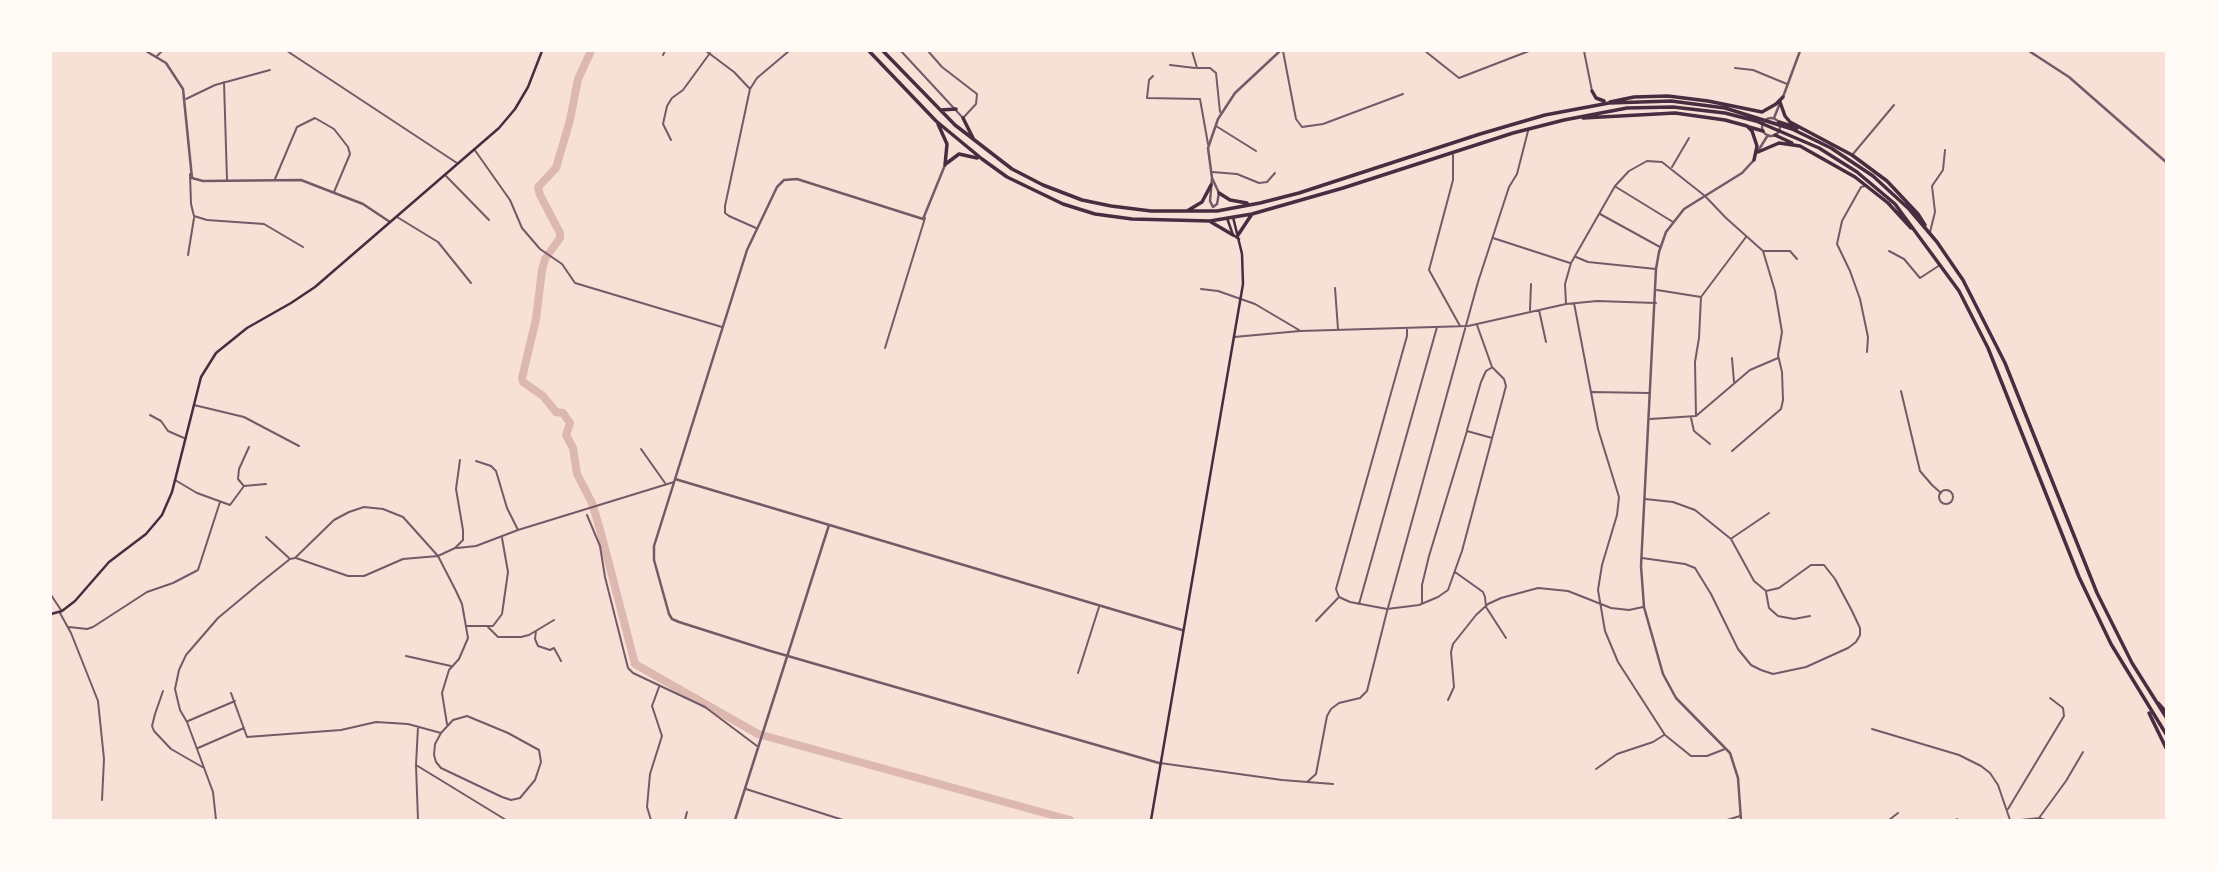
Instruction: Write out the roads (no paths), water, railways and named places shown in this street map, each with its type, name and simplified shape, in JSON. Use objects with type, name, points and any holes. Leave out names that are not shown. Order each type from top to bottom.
[{"type":"highway","points":[[869,51],[936,121],[982,159],[1021,186],[1079,209],[1132,219],[1210,221],[1252,214],[1332,192],[1528,130],[1616,110],[1651,107],[1698,108],[1756,121],[1828,153],[1869,181],[1895,204],[1959,291],[1984,340],[2079,577],[2110,644],[2166,734]]},
{"type":"highway","points":[[883,51],[938,110],[975,142],[1019,173],[1067,195],[1111,206],[1151,211],[1217,211],[1253,204],[1299,193],[1532,119],[1650,96],[1687,98],[1747,110],[1768,118]]},
{"type":"highway","points":[[1592,91],[1600,102],[1606,103]]},
{"type":"highway","points":[[1747,110],[1766,110],[1783,97]]},
{"type":"highway","points":[[1600,102],[1683,102],[1725,108],[1798,132],[1840,153],[1873,176],[1930,233]]},
{"type":"highway","points":[[1780,102],[1787,118],[1802,130]]},
{"type":"highway","points":[[938,110],[956,109]]},
{"type":"highway","points":[[1564,120],[1675,113],[1711,117],[1763,131]]},
{"type":"highway","points":[[963,118],[975,142]]},
{"type":"highway","points":[[936,121],[947,144],[945,165]]},
{"type":"highway","points":[[1779,122],[1802,130],[1852,155],[1880,175],[1918,214],[1964,280],[2005,363],[2097,593],[2132,663],[2166,718]]},
{"type":"highway","points":[[1747,126],[1756,139],[1754,160]]},
{"type":"highway","points":[[1775,135],[1833,163],[1868,186],[1923,240]]},
{"type":"highway","points":[[1759,150],[1779,144],[1796,145]]},
{"type":"highway","points":[[945,165],[959,154],[982,159]]},
{"type":"highway","points":[[1186,212],[1202,202],[1211,186]]},
{"type":"highway","points":[[1219,193],[1230,200],[1253,204]]},
{"type":"highway","points":[[1210,221],[1237,236],[1252,214]]},
{"type":"highway","points":[[2152,697],[2166,712]]},
{"type":"highway","points":[[2146,705],[2166,747]]},
{"type":"main road","points":[[51,614],[75,601],[109,562],[155,525],[167,504],[175,480],[201,377],[216,353],[225,343],[315,287],[499,128],[515,109],[534,76],[542,51]]},
{"type":"main road","points":[[1151,820],[1243,284],[1243,265],[1230,218]]},
{"type":"street","points":[[149,51],[166,63],[175,74],[185,99],[194,216],[188,255]]},
{"type":"street","points":[[157,56],[162,51]]},
{"type":"street","points":[[287,51],[458,164]]},
{"type":"street","points":[[663,55],[666,51]]},
{"type":"street","points":[[706,51],[734,72],[750,89]]},
{"type":"street","points":[[756,228],[729,216],[724,210],[750,89],[757,78],[789,51]]},
{"type":"street","points":[[901,51],[963,118],[976,104],[977,94],[942,67],[928,51]]},
{"type":"street","points":[[1192,51],[1196,68]]},
{"type":"street","points":[[1208,148],[1220,112],[1235,93],[1281,51],[1296,119],[1302,127],[1323,124],[1403,94]]},
{"type":"street","points":[[1425,51],[1459,78],[1529,51]]},
{"type":"street","points":[[1584,51],[1592,91]]},
{"type":"street","points":[[1774,118],[1800,51]]},
{"type":"street","points":[[2029,51],[2069,77],[2166,162]]},
{"type":"street","points":[[671,139],[663,124],[667,106],[672,98],[683,90],[710,53]]},
{"type":"street","points":[[1170,65],[1214,70],[1220,112]]},
{"type":"street","points":[[1735,68],[1753,70],[1788,84]]},
{"type":"street","points":[[185,99],[224,82],[270,70]]},
{"type":"street","points":[[1153,76],[1149,80],[1147,98],[1200,99],[1212,177],[1219,193],[1217,204],[1213,207],[1210,201],[1212,177]]},
{"type":"street","points":[[224,82],[227,181]]},
{"type":"street","points":[[1852,155],[1894,105]]},
{"type":"street","points":[[275,180],[297,127],[315,118],[334,129],[350,154],[334,192]]},
{"type":"street","points":[[1768,118],[1774,118],[1781,128],[1775,135],[1768,135],[1763,131],[1762,124],[1768,118]]},
{"type":"street","points":[[1215,125],[1256,152]]},
{"type":"street","points":[[1307,782],[1316,774],[1327,716],[1331,709],[1339,703],[1360,698],[1367,691],[1387,609],[1468,326],[1478,282],[1508,187],[1520,164],[1528,130]]},
{"type":"street","points":[[1727,820],[1741,818],[1734,761],[1726,748],[1686,709],[1668,686],[1644,607],[1640,579],[1657,269],[1661,247],[1673,222],[1684,209],[1742,173],[1754,160],[1768,135]]},
{"type":"street","points":[[1671,168],[1689,138]]},
{"type":"street","points":[[474,149],[510,200],[522,228],[540,249],[562,264],[575,283],[723,327]]},
{"type":"street","points":[[1930,233],[1935,212],[1932,186],[1943,170],[1945,150]]},
{"type":"street","points":[[1452,153],[1455,164],[1453,180],[1429,270],[1461,327]]},
{"type":"street","points":[[1566,304],[1565,284],[1571,263],[1615,186],[1629,171],[1647,161],[1662,162],[1705,196],[1763,251],[1782,332],[1778,358],[1782,382],[1781,409],[1732,451]]},
{"type":"street","points":[[885,348],[925,218],[945,165]]},
{"type":"street","points":[[1211,172],[1237,174],[1259,183],[1267,181],[1275,173]]},
{"type":"street","points":[[190,174],[197,181],[301,180],[372,208],[390,222]]},
{"type":"street","points":[[445,175],[489,220]]},
{"type":"street","points":[[925,218],[791,179],[777,187],[756,228],[657,534],[653,554],[672,619],[787,656],[1159,763],[1334,784]]},
{"type":"street","points":[[1615,186],[1673,222]]},
{"type":"street","points":[[1867,352],[1868,337],[1860,299],[1850,271],[1838,250],[1837,239],[1842,221],[1857,193],[1861,187],[1868,186]]},
{"type":"street","points":[[1599,214],[1661,247]]},
{"type":"street","points":[[194,216],[207,220],[264,224],[303,247]]},
{"type":"street","points":[[397,217],[439,242],[471,283]]},
{"type":"street","points":[[1696,416],[1695,362],[1701,297],[1746,236]]},
{"type":"street","points":[[1493,238],[1571,263]]},
{"type":"street","points":[[1763,251],[1790,251],[1797,258]]},
{"type":"street","points":[[1889,251],[1904,259],[1920,278],[1941,264]]},
{"type":"street","points":[[1575,257],[1588,262],[1657,269]]},
{"type":"street","points":[[1530,311],[1531,284]]},
{"type":"street","points":[[1335,288],[1338,330]]},
{"type":"street","points":[[1201,289],[1218,291],[1247,301],[1282,318],[1300,331]]},
{"type":"street","points":[[1657,290],[1701,297]]},
{"type":"street","points":[[1234,337],[1300,331],[1461,327],[1574,303],[1656,303]]},
{"type":"street","points":[[1574,303],[1604,449],[1619,497],[1616,522],[1599,578],[1599,604],[1605,631],[1618,662],[1665,735],[1691,756],[1707,756],[1726,748]]},
{"type":"street","points":[[1539,309],[1546,342]]},
{"type":"street","points":[[1408,328],[1336,589],[1339,597],[1359,605],[1387,609],[1422,604],[1438,597],[1448,590],[1455,572],[1506,386],[1504,379],[1492,367],[1477,325]]},
{"type":"street","points":[[1359,605],[1437,327]]},
{"type":"street","points":[[1732,358],[1734,383]]},
{"type":"street","points":[[1649,419],[1696,416],[1756,366],[1778,358]]},
{"type":"street","points":[[1422,604],[1422,585],[1429,556],[1481,383],[1486,371],[1492,367]]},
{"type":"street","points":[[1901,391],[1920,471],[1941,492]]},
{"type":"street","points":[[1591,392],[1650,393]]},
{"type":"street","points":[[193,405],[244,417],[299,446]]},
{"type":"street","points":[[150,415],[161,421],[170,433],[185,439]]},
{"type":"street","points":[[1691,417],[1694,431],[1710,444]]},
{"type":"street","points":[[1467,431],[1493,438]]},
{"type":"street","points":[[243,486],[238,480],[239,469],[249,447]]},
{"type":"street","points":[[641,449],[666,484]]},
{"type":"street","points":[[456,548],[463,540],[456,489],[460,460]]},
{"type":"street","points":[[476,461],[491,466],[496,471],[507,508],[518,530]]},
{"type":"street","points":[[175,480],[197,493],[231,504],[243,486]]},
{"type":"street","points":[[216,820],[214,792],[180,710],[175,690],[179,670],[186,655],[218,618],[290,559],[295,558],[353,576],[369,574],[403,559],[438,556],[456,548],[476,547],[565,514],[597,507],[674,480],[1182,630]]},
{"type":"street","points":[[243,486],[266,484]]},
{"type":"street","points":[[1645,499],[1673,502],[1691,508],[1731,539],[1754,581],[1766,591],[1769,608],[1778,616],[1794,619],[1810,615]]},
{"type":"street","points":[[69,627],[93,627],[147,592],[200,568],[220,502]]},
{"type":"street","points":[[295,558],[334,520],[364,507],[383,509],[403,517],[438,556],[460,599],[466,626],[468,639],[459,659],[452,667],[442,693],[447,724]]},
{"type":"street","points":[[1731,539],[1769,513]]},
{"type":"street","points":[[587,515],[600,546],[628,668],[633,673],[705,707],[759,747]]},
{"type":"street","points":[[735,820],[829,525]]},
{"type":"street","points":[[266,537],[290,559]]},
{"type":"street","points":[[466,626],[498,623],[505,606],[508,572],[502,538]]},
{"type":"street","points":[[1641,558],[1685,564],[1695,568],[1738,649],[1751,665],[1761,670],[1773,674],[1806,667],[1848,648],[1860,635],[1860,628],[1852,611],[1835,579],[1824,565],[1811,565],[1779,588],[1766,591]]},
{"type":"street","points":[[1455,572],[1483,592],[1486,607],[1506,638]]},
{"type":"street","points":[[1448,700],[1454,687],[1452,644],[1486,607],[1501,598],[1538,587],[1568,592],[1620,610],[1644,607]]},
{"type":"street","points":[[51,595],[69,627],[98,701],[104,759],[102,800]]},
{"type":"street","points":[[1316,621],[1339,597]]},
{"type":"street","points":[[1078,673],[1100,605]]},
{"type":"street","points":[[488,626],[494,634],[508,638],[529,635],[554,620]]},
{"type":"street","points":[[536,630],[535,639],[538,646],[550,650],[554,648],[561,661]]},
{"type":"street","points":[[406,656],[452,667]]},
{"type":"street","points":[[651,820],[647,807],[650,774],[662,736],[652,706],[659,685]]},
{"type":"street","points":[[163,691],[152,726],[154,731],[178,754],[205,768]]},
{"type":"street","points":[[232,692],[247,737],[341,730],[376,722],[418,726],[441,733]]},
{"type":"street","points":[[2008,810],[2064,716],[2063,708],[2050,698]]},
{"type":"street","points":[[187,722],[235,701]]},
{"type":"street","points":[[462,716],[474,717],[539,750],[541,762],[535,779],[518,799],[508,799],[441,768],[434,755],[435,744],[441,733],[447,724],[462,716]]},
{"type":"street","points":[[418,726],[418,820]]},
{"type":"street","points":[[197,748],[244,728]]},
{"type":"street","points":[[1872,729],[1971,761],[1995,779],[2010,820]]},
{"type":"street","points":[[1595,769],[1617,754],[1665,735]]},
{"type":"street","points":[[2039,818],[2083,752]]},
{"type":"street","points":[[416,765],[506,820]]},
{"type":"street","points":[[745,789],[843,820]]},
{"type":"street","points":[[685,820],[687,812]]},
{"type":"street","points":[[1889,820],[1898,813]]},
{"type":"street","points":[[2021,820],[2045,820]]},
{"type":"waterway","points":[[591,51],[578,79],[556,168],[538,187],[560,238],[545,259],[542,270],[536,319],[522,378],[523,382],[543,396],[556,412],[563,413],[570,423],[566,435],[573,448],[577,474],[592,503],[635,664],[758,734],[1070,820]]}]
